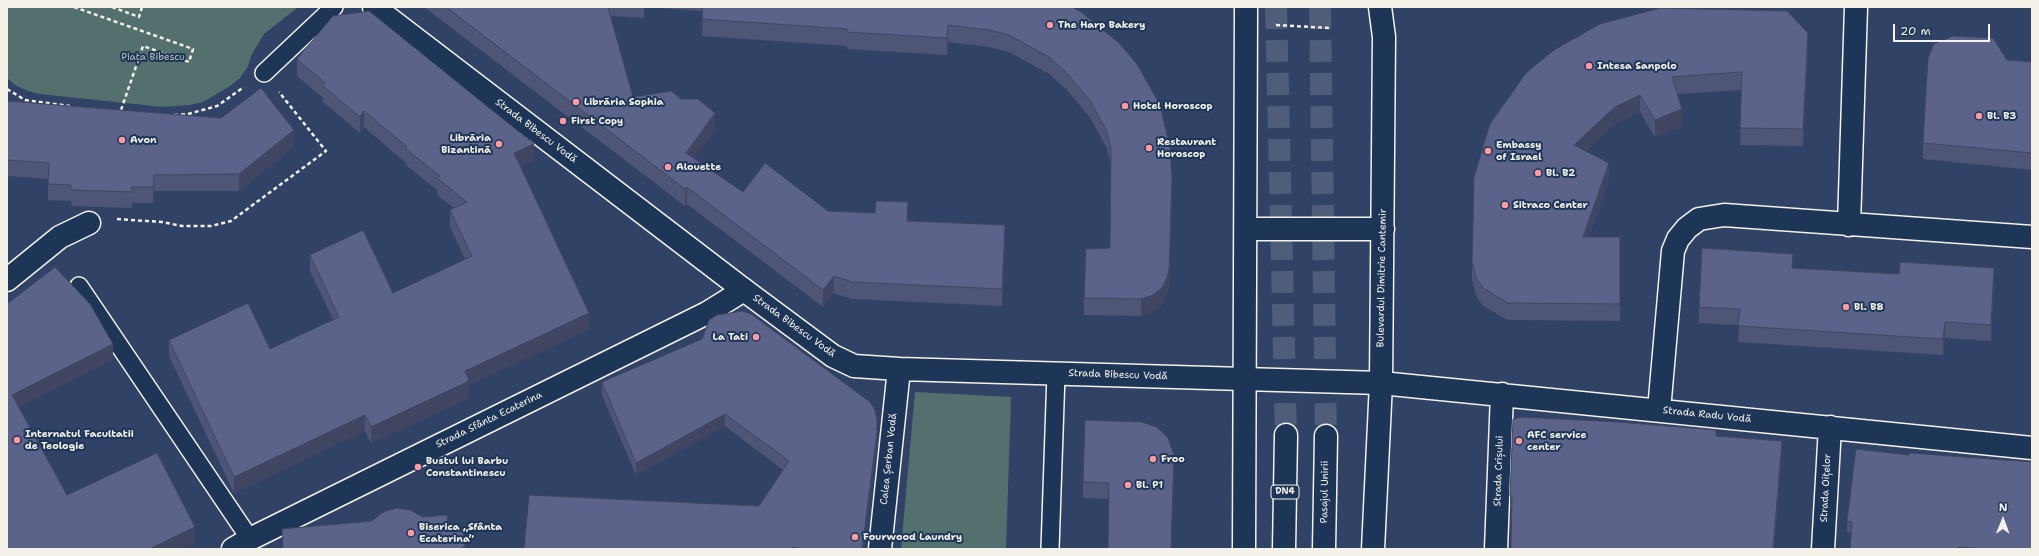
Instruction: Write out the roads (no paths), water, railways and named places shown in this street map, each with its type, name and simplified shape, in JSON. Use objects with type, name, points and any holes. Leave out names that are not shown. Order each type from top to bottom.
[{"type":"street","name":"Strada Bibescu Vodă","points":[[374,7],[744,290],[843,361],[866,368],[1381,383]]},
{"type":"street","points":[[1244,549],[1246,7]]},
{"type":"street","name":"Bulevardul Dimitrie Cantemir","points":[[1373,549],[1381,383],[1383,229],[1384,37],[1380,7]]},
{"type":"street","points":[[1849,225],[1856,7]]},
{"type":"street","points":[[1659,410],[1671,262],[1678,238],[1686,228],[1699,220],[1724,215],[2032,237]]},
{"type":"street","points":[[7,280],[60,237],[89,223]]},
{"type":"street","points":[[1246,229],[1383,229]]},
{"type":"street","name":"Strada Sfânta Ecaterina","points":[[242,544],[699,317],[744,290]]},
{"type":"street","name":"Calea Șerban Vodă","points":[[880,549],[899,369]]},
{"type":"street","name":"Strada Radu Vodă","points":[[1381,383],[2032,448]]},
{"type":"street","name":"Strada Crișului","points":[[1496,549],[1502,394]]},
{"type":"street","name":"Strada Oițelor","points":[[1823,549],[1830,427]]},
{"type":"street","name":"DN4","points":[[1284,549],[1286,435]]},
{"type":"street","name":"Pasajul Unirii","points":[[1324,549],[1326,436]]},
{"type":"lane","points":[[264,73],[334,7]]},
{"type":"lane","points":[[80,286],[242,544]]},
{"type":"lane","points":[[1050,549],[1056,374]]},
{"type":"tunnel","points":[[1276,7],[1286,435]]},
{"type":"tunnel","points":[[1320,7],[1326,436]]},
{"type":"place","name":"The Harp Bakery","points":[[1050,25]]},
{"type":"place","name":"Intesa Sanpolo","points":[[1589,66]]},
{"type":"place","name":"Librăria Sophia","points":[[576,102]]},
{"type":"place","name":"Hotel Horoscop","points":[[1125,106]]},
{"type":"place","name":"Bl. B3","points":[[1979,116]]},
{"type":"place","name":"First Copy","points":[[563,121]]},
{"type":"place","name":"Avon","points":[[122,140]]},
{"type":"place","name":"Librăria Bizantină","points":[[499,144]]},
{"type":"place","name":"Restaurant Horoscop","points":[[1149,148]]},
{"type":"place","name":"Embassy of Israel","points":[[1488,151]]},
{"type":"place","name":"Alouette","points":[[668,167]]},
{"type":"place","name":"Bl. B2","points":[[1538,173]]},
{"type":"place","name":"Sitraco Center","points":[[1505,205]]},
{"type":"place","name":"Bl. B8","points":[[1846,307]]},
{"type":"place","name":"La Tati","points":[[756,337]]},
{"type":"place","name":"Internatul Facultatii de Teologie","points":[[17,440]]},
{"type":"place","name":"AFC service center","points":[[1519,441]]},
{"type":"place","name":"Froo","points":[[1153,459]]},
{"type":"place","name":"Bustul lui Barbu Constantinescu","points":[[418,467]]},
{"type":"place","name":"Bl. P1","points":[[1128,485]]},
{"type":"place","name":"Biserica „Sfânta Ecaterina”","points":[[411,533]]},
{"type":"place","name":"Fourwood Laundry","points":[[855,537]]},
{"type":"park label","name":"Piața Bibescu","points":[[153,57]]}]
